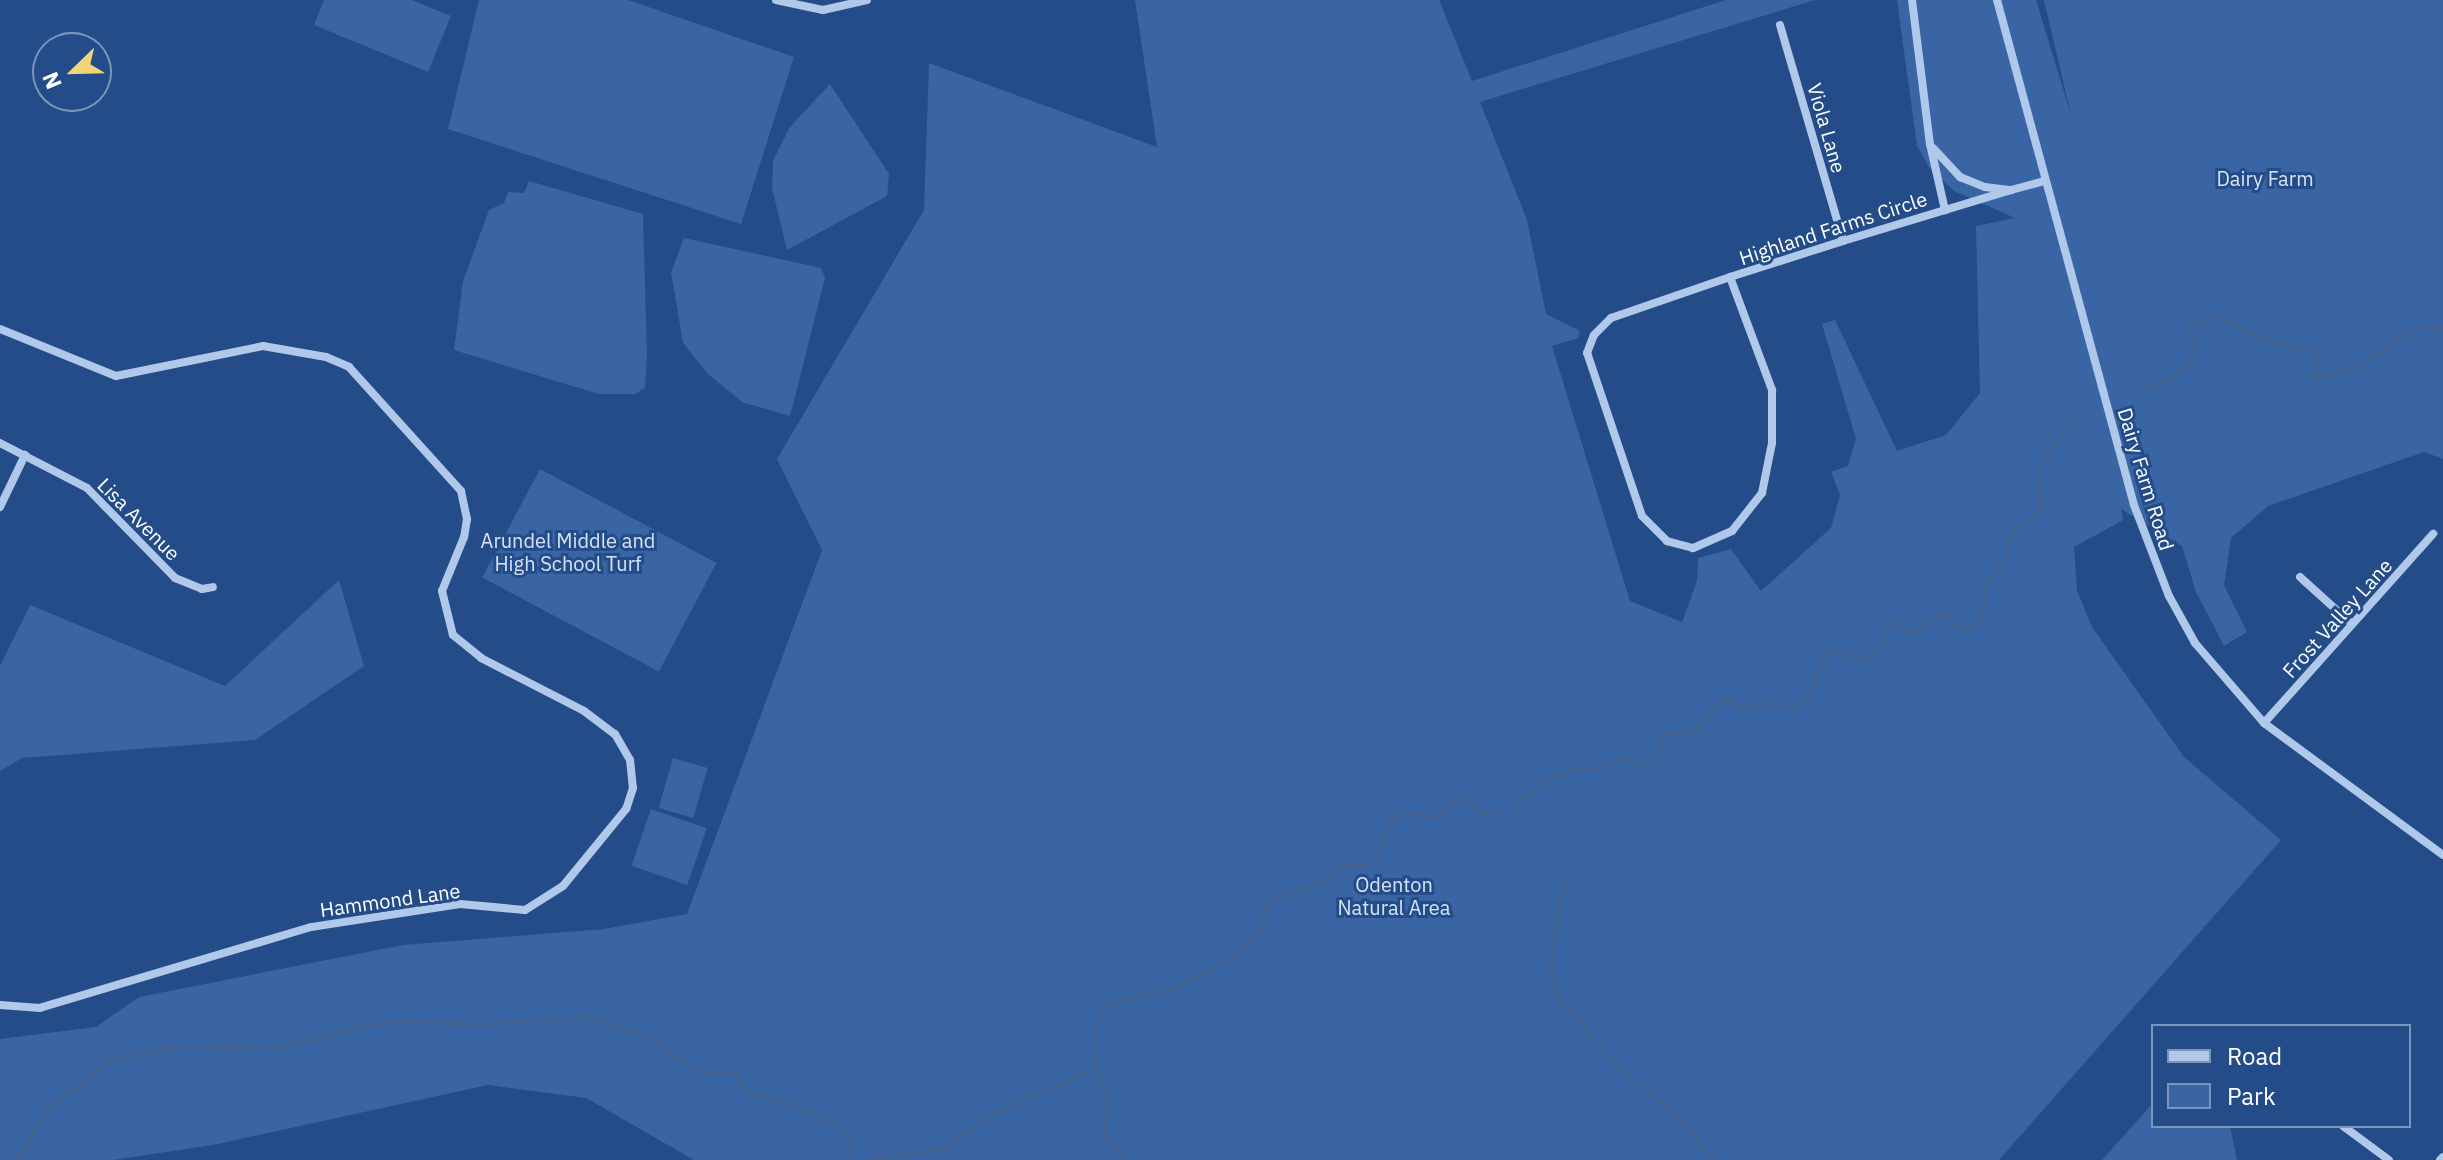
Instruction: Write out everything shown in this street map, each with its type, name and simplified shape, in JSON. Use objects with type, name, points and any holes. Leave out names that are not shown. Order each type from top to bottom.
[{"type":"street","points":[[776,0],[823,10],[867,0]]},
{"type":"street","name":"Highland Farms Circle","points":[[1912,0],[1930,144],[1945,210]]},
{"type":"street","name":"Dairy Farm Road","points":[[1997,0],[2045,181],[2153,557],[2195,643],[2264,723],[2443,855]]},
{"type":"street","name":"Viola Lane","points":[[1780,25],[1843,241]]},
{"type":"street","points":[[1930,144],[1960,177],[1985,187],[2011,190]]},
{"type":"street","name":"Highland Farms Circle","points":[[1730,277],[1772,390],[1772,443],[1762,493],[1732,531],[1693,548],[1667,541],[1642,516],[1587,353],[1611,318],[1730,277],[1843,241],[2045,181]]},
{"type":"street","name":"Hammond Lane","points":[[0,329],[116,376],[263,346],[326,357],[349,367],[461,491],[467,519],[464,537],[442,591],[453,635],[500,669],[584,711],[615,734],[630,760],[633,788],[626,809],[563,886],[525,910],[460,904],[326,925],[40,1008],[0,1005]]},
{"type":"street","name":"Lisa Avenue","points":[[0,443],[87,488],[175,578],[202,589],[213,587]]},
{"type":"street","points":[[0,507],[25,455]]},
{"type":"street","name":"Frost Valley Lane","points":[[2264,723],[2433,534]]},
{"type":"street","points":[[2300,577],[2352,624]]},
{"type":"street","points":[[2346,1128],[2389,1160]]},
{"type":"green space","points":[[324,0],[412,0],[451,16],[428,72],[314,25]]},
{"type":"green space","points":[[479,0],[628,0],[794,57],[741,224],[448,129]]},
{"type":"green space","points":[[1135,0],[1439,0],[1472,81],[1726,0],[1815,0],[1480,102],[1527,220],[1546,314],[1580,331],[1578,338],[1552,346],[1630,601],[1682,622],[1697,581],[1698,558],[1731,549],[1761,591],[1831,528],[1840,495],[1831,472],[1848,466],[1856,439],[1822,324],[1835,320],[1897,451],[1946,435],[1980,393],[1976,226],[2015,218],[1954,191],[1929,167],[1917,146],[1897,0],[2036,0],[2071,115],[2044,0],[2443,0],[2443,459],[2424,452],[2268,506],[2231,538],[2224,585],[2247,632],[2224,646],[2196,592],[2182,546],[2121,509],[2123,520],[2074,547],[2077,590],[2092,627],[2184,757],[2281,840],[1999,1160],[694,1160],[586,1098],[488,1085],[213,1145],[113,1160],[0,1160],[0,1039],[96,1027],[139,997],[403,945],[604,929],[687,914],[822,550],[777,459],[924,210],[929,63],[1157,147]]},
{"type":"green space","points":[[830,84],[889,174],[887,196],[787,250],[772,188],[773,161],[790,127]]},
{"type":"green space","points":[[529,181],[643,214],[647,357],[645,388],[635,394],[599,394],[454,350],[463,281],[489,210],[504,203],[508,192],[524,193]]},
{"type":"green space","points":[[684,238],[821,268],[825,278],[790,416],[742,402],[707,373],[683,343],[671,272]]},
{"type":"green space","name":"Arundel Middle and High School Turf","points":[[540,469],[717,563],[659,671],[482,578]]},
{"type":"green space","points":[[339,580],[364,666],[255,740],[22,758],[0,771],[0,666],[30,605],[225,686]]},
{"type":"green space","points":[[673,758],[708,768],[693,818],[659,808]]},
{"type":"green space","points":[[651,809],[707,828],[687,885],[631,866]]},
{"type":"green space","points":[[2151,1105],[2151,1128],[2230,1128],[2237,1160],[2102,1160]]},
{"type":"waterway","points":[[2134,394],[2160,385],[2187,365],[2198,346],[2189,329],[2211,315],[2277,344],[2310,348],[2318,360],[2314,367],[2318,374],[2311,376],[2353,369],[2416,328],[2443,329]]},
{"type":"waterway","points":[[1512,807],[1547,778],[1573,769],[1599,768],[1621,758],[1647,763],[1658,755],[1660,735],[1697,729],[1721,701],[1732,701],[1744,710],[1775,701],[1791,711],[1808,695],[1827,653],[1835,649],[1858,660],[1873,654],[1880,646],[1880,631],[1891,621],[1917,634],[1939,615],[1947,615],[1961,629],[1968,629],[1980,619],[1987,584],[2006,555],[2007,537],[2041,509],[2040,468],[2053,445],[2083,415]]},
{"type":"waterway","points":[[1123,1160],[1104,1135],[1109,1094],[1094,1069],[1094,1026],[1110,1002],[1173,988],[1221,964],[1261,930],[1266,901],[1317,885],[1339,866],[1368,864],[1378,857],[1393,818],[1407,812],[1436,817],[1462,797],[1483,813],[1501,811]]},
{"type":"waterway","points":[[1566,876],[1552,942],[1551,972],[1559,1000],[1622,1070],[1678,1117],[1713,1160]]},
{"type":"waterway","points":[[18,1160],[46,1110],[108,1061],[161,1049],[292,1045],[358,1026],[399,1021],[481,1024],[586,1017],[645,1035],[702,1074],[733,1071],[749,1093],[783,1100],[838,1127],[852,1143],[850,1160]]},
{"type":"waterway","points":[[867,1160],[942,1148],[995,1112],[1094,1069]]},
{"type":"park label","name":"Dairy Farm","points":[[2265,178]]},
{"type":"park label","name":"Odenton Natural Area","points":[[1394,896]]}]
